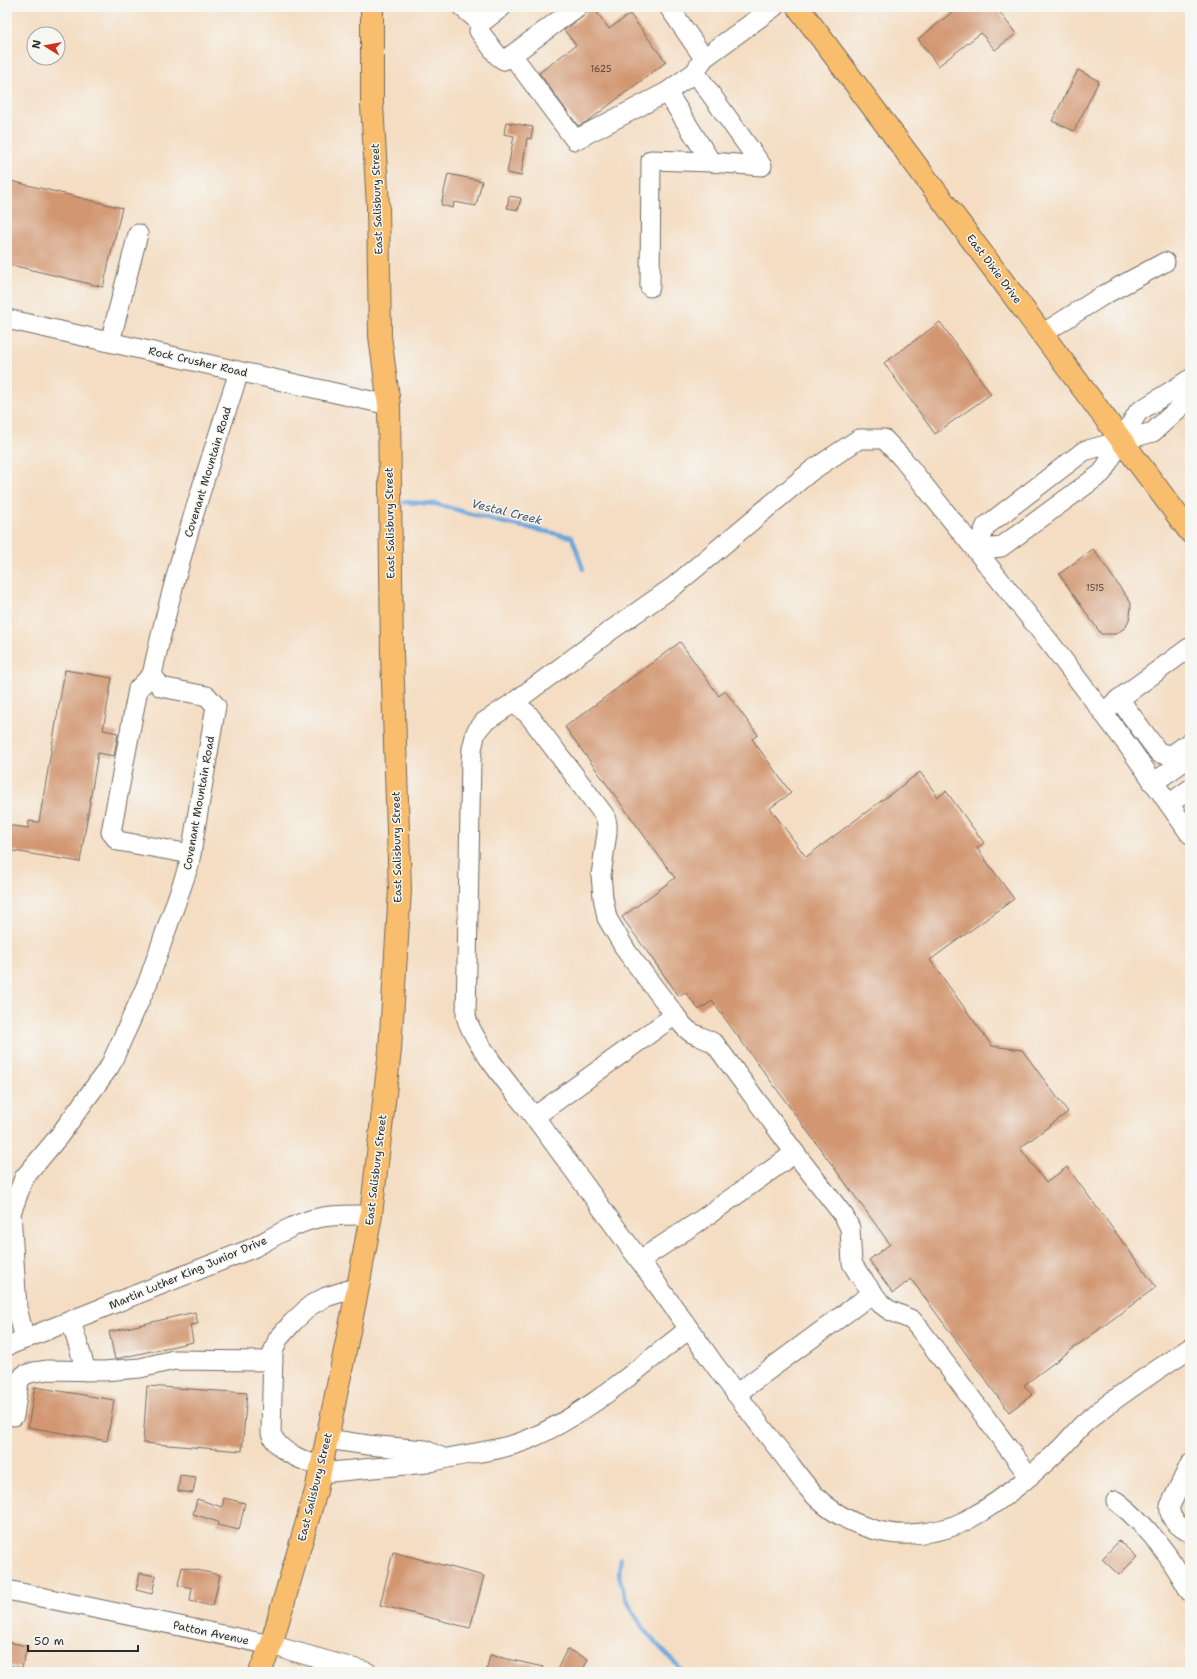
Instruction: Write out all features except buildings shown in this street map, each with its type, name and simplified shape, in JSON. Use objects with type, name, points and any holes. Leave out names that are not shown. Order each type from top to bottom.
[{"type":"main road","name":"East Salisbury Street","points":[[260,1672],[271,1645],[320,1470],[327,1439],[371,1215],[390,1050],[400,890],[392,654],[389,405],[380,336],[378,206],[372,105],[372,7]]},
{"type":"main road","name":"East Dixie Drive","points":[[798,7],[1190,532]]},
{"type":"street","points":[[462,7],[481,23]]},
{"type":"street","points":[[502,7],[481,23],[479,31],[498,56],[504,60],[577,7]]},
{"type":"street","points":[[650,286],[651,160],[711,162],[762,166],[700,65],[669,7]]},
{"type":"street","points":[[512,55],[574,140],[666,92],[774,7]]},
{"type":"street","points":[[666,92],[711,162]]},
{"type":"street","points":[[110,342],[138,234]]},
{"type":"street","points":[[1042,334],[1102,296],[1165,262]]},
{"type":"street","name":"Rock Crusher Road","points":[[7,319],[389,405]]},
{"type":"street","name":"Covenant Mountain Road","points":[[25,1339],[17,1308],[11,1213],[24,1178],[59,1136],[110,1066],[148,982],[189,865],[216,706],[207,696],[161,687],[152,675],[164,620],[239,372]]},
{"type":"street","points":[[976,550],[1002,547],[1096,478],[1102,473],[1138,412],[1190,379]]},
{"type":"street","points":[[976,550],[986,526],[1078,455],[1084,451],[1153,432],[1190,398]]},
{"type":"street","points":[[1190,834],[1103,713],[1042,633],[902,458],[884,439],[859,439],[811,471],[673,587],[610,631],[513,703],[484,722],[476,732],[472,749],[466,1015],[469,1028],[640,1260],[736,1394],[823,1504],[857,1524],[881,1531],[910,1534],[942,1530],[966,1520],[1029,1476],[1090,1418],[1114,1399],[1190,1348]]},
{"type":"street","points":[[1103,713],[1189,649]]},
{"type":"street","points":[[152,675],[138,689],[111,832],[118,841],[191,854]]},
{"type":"street","points":[[1120,699],[1159,753],[1172,755],[1190,742]]},
{"type":"street","points":[[513,703],[528,714],[605,816],[607,833],[601,875],[603,896],[607,918],[627,952],[685,1028],[692,1033],[707,1038],[715,1044],[795,1153],[844,1216],[850,1228],[852,1263],[873,1292],[885,1307],[912,1320],[919,1328],[1029,1476]]},
{"type":"street","points":[[1153,783],[1190,757]]},
{"type":"street","points":[[1169,804],[1190,789]]},
{"type":"street","points":[[534,1117],[675,1015]]},
{"type":"street","points":[[640,1260],[701,1220],[795,1153]]},
{"type":"street","name":"Martin Luther King Junior Drive","points":[[7,1346],[253,1248],[311,1220],[326,1217],[371,1215]]},
{"type":"street","points":[[358,1287],[326,1297],[311,1305],[278,1339],[273,1352],[271,1433],[274,1441],[294,1456],[320,1470],[427,1463],[443,1458],[504,1448],[526,1440],[553,1428],[597,1400],[689,1329]]},
{"type":"street","points":[[736,1394],[873,1292]]},
{"type":"street","points":[[71,1321],[86,1371]]},
{"type":"street","points":[[14,1416],[19,1381],[24,1375],[48,1370],[104,1371],[140,1368],[174,1360],[273,1361]]},
{"type":"street","points":[[327,1439],[361,1445],[425,1450],[443,1458]]},
{"type":"street","points":[[1190,1464],[1170,1506],[1169,1512],[1172,1518],[1184,1530],[1190,1532]]},
{"type":"street","points":[[1116,1501],[1134,1515],[1156,1539],[1180,1572],[1190,1592]]},
{"type":"street","name":"Patton Avenue","points":[[7,1590],[271,1645],[367,1672]]},
{"type":"waterway","name":"Vestal Creek","points":[[404,502],[436,504],[500,522],[572,537],[583,569]]},
{"type":"waterway","points":[[621,1558],[619,1577],[630,1606],[645,1630],[684,1672]]}]
